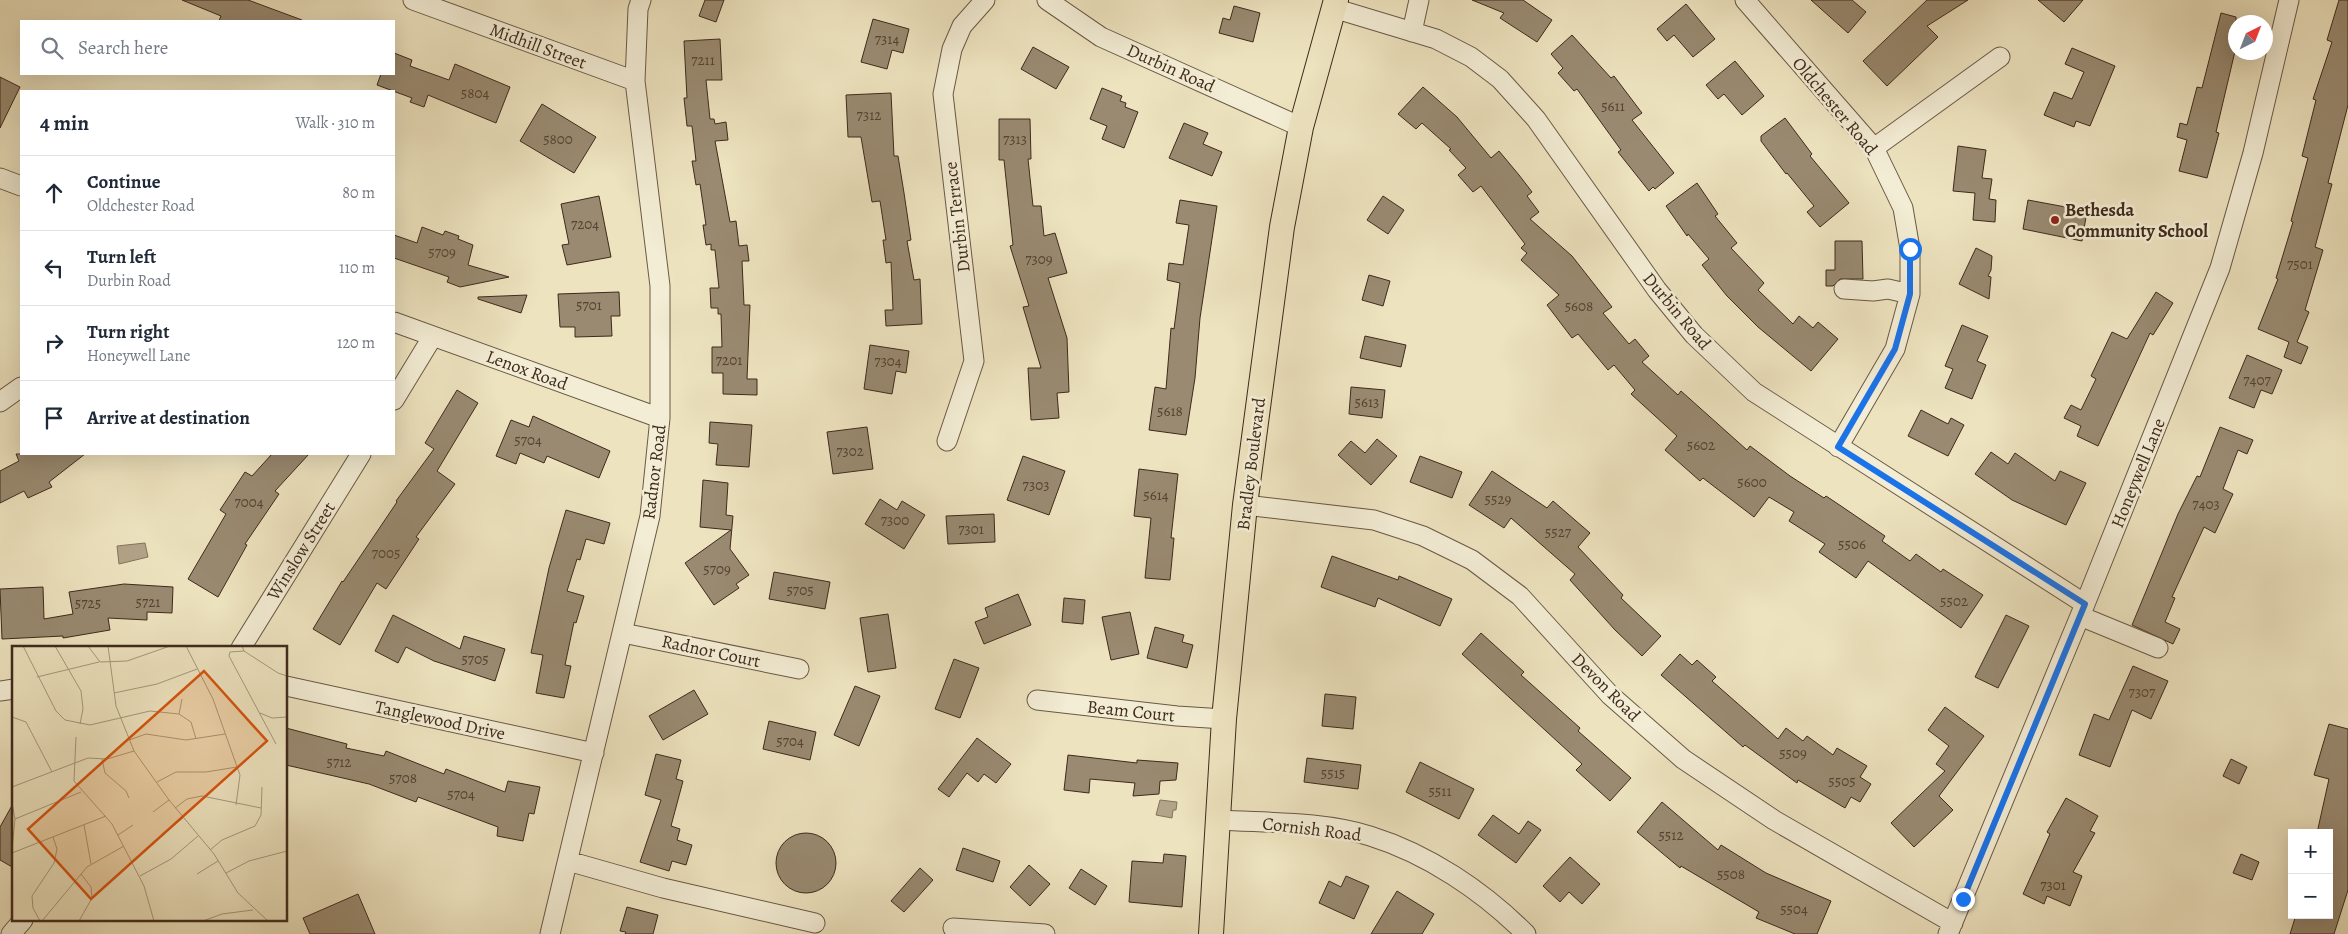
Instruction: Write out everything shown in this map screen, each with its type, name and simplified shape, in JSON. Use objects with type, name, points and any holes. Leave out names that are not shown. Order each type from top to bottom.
[{"type":"main road","name":"Bradley Boulevard","points":[[1210,934],[1219,820],[1224,719],[1245,505],[1282,227],[1301,128],[1335,4]]},
{"type":"street","name":"Midhill Street","points":[[413,0],[634,81]]},
{"type":"street","name":"Radnor Road","points":[[550,934],[650,516],[660,418],[660,286],[634,81],[638,10],[641,0]]},
{"type":"street","name":"Durbin Terrace","points":[[947,442],[974,361],[943,94],[952,49],[962,26],[985,0]]},
{"type":"street","name":"Durbin Road","points":[[1047,0],[1101,37],[1301,128]]},
{"type":"street","points":[[1412,32],[1419,0]]},
{"type":"street","name":"Oldchester Road","points":[[1744,0],[1874,148],[1903,208],[1910,249],[1910,294],[1895,349],[1838,447]]},
{"type":"street","name":"Honeywell Lane","points":[[1951,928],[2083,610],[2220,268],[2253,153],[2289,0]]},
{"type":"street","name":"Durbin Road","points":[[1335,4],[1436,39],[1471,57],[1500,79],[1536,119],[1657,290],[1694,335],[1754,392],[2083,610],[2158,648]]},
{"type":"street","points":[[1874,148],[2000,58]]},
{"type":"street","points":[[0,178],[20,186]]},
{"type":"street","points":[[1844,289],[1873,291],[1888,289],[1910,294]]},
{"type":"street","name":"Lenox Road","points":[[395,322],[660,418]]},
{"type":"street","points":[[395,398],[433,336]]},
{"type":"street","points":[[0,402],[20,388]]},
{"type":"street","name":"Winslow Street","points":[[242,646],[360,455]]},
{"type":"street","name":"Devon Road","points":[[1245,505],[1374,520],[1423,536],[1472,560],[1520,596],[1610,695],[1683,759],[1774,820],[1951,928]]},
{"type":"street","name":"Radnor Court","points":[[623,633],[799,669]]},
{"type":"street","name":"Tanglewood Drive","points":[[288,686],[594,753]]},
{"type":"street","name":"Beam Court","points":[[1037,700],[1177,716],[1224,719]]},
{"type":"street","name":"Cornish Road","points":[[1219,820],[1313,826],[1369,836],[1434,863],[1501,910],[1526,934]]},
{"type":"street","points":[[568,860],[663,888],[815,924]]},
{"type":"street","points":[[11,934],[22,922]]},
{"type":"street","points":[[953,928],[1045,934]]},
{"type":"shaded area","points":[[145,543],[148,557],[119,564],[117,546]]},
{"type":"shaded area","points":[[1160,800],[1177,802],[1172,818],[1156,815]]},
{"type":"building","points":[[182,0],[248,0],[302,20],[219,20],[221,16]]},
{"type":"building","points":[[705,0],[724,0],[716,22],[699,16]]},
{"type":"building","points":[[1472,0],[1523,0],[1552,20],[1537,42],[1500,18],[1504,13]]},
{"type":"building","points":[[1811,0],[1852,0],[1866,12],[1848,33]]},
{"type":"building","points":[[1927,0],[1968,0],[1927,26],[1938,37],[1887,86],[1863,61]]},
{"type":"building","points":[[2038,0],[2083,0],[2064,22]]},
{"type":"building","points":[[2339,0],[2348,0],[2348,105],[2328,183],[2332,184],[2315,247],[2323,250],[2305,310],[2309,312],[2297,342],[2308,347],[2301,364],[2284,357],[2289,342],[2258,329],[2278,279],[2276,278],[2293,222],[2291,221],[2308,158],[2302,156],[2316,100],[2313,99],[2332,42],[2327,40]]},
{"type":"building","points":[[1686,4],[1715,39],[1693,57],[1674,35],[1667,41],[1657,29]]},
{"type":"building","points":[[1234,6],[1260,13],[1253,42],[1219,33],[1223,18],[1230,20]]},
{"type":"building","points":[[2221,13],[2228,15],[2228,60],[2233,60],[2216,132],[2219,133],[2207,178],[2179,171],[2187,140],[2177,137],[2180,123],[2187,125],[2197,87],[2202,88]]},
{"type":"building","points":[[873,19],[909,29],[903,53],[892,50],[887,69],[861,62]]},
{"type":"building","points":[[1572,35],[1611,78],[1614,76],[1642,113],[1632,120],[1674,173],[1655,189],[1653,187],[1649,191],[1618,152],[1621,150],[1577,89],[1574,91],[1558,73],[1563,68],[1551,54]]},
{"type":"building","points":[[720,39],[722,80],[706,80],[710,119],[714,119],[715,124],[726,122],[728,140],[715,141],[730,222],[736,221],[739,246],[747,245],[749,261],[742,261],[744,305],[750,305],[747,379],[757,379],[757,395],[723,394],[723,373],[712,373],[712,347],[722,347],[721,314],[718,314],[718,308],[711,308],[710,288],[719,288],[715,250],[711,250],[711,244],[706,245],[703,225],[706,225],[700,184],[696,185],[692,161],[696,161],[692,126],[687,126],[684,98],[687,98],[684,41]]},
{"type":"building","points":[[1033,47],[1069,67],[1056,89],[1021,69]]},
{"type":"building","points":[[2072,48],[2115,66],[2090,126],[2076,121],[2074,127],[2044,115],[2054,92],[2072,99],[2084,72],[2065,64]]},
{"type":"building","points":[[395,53],[412,60],[410,66],[449,80],[455,64],[510,87],[496,123],[428,95],[424,107],[410,102],[412,98],[395,92],[395,90],[377,85],[381,75],[395,75]]},
{"type":"building","points":[[1735,61],[1764,96],[1742,115],[1724,94],[1718,99],[1706,85]]},
{"type":"building","points":[[0,77],[20,87],[0,128]]},
{"type":"building","points":[[1423,87],[1457,117],[1491,158],[1499,151],[1519,175],[1532,192],[1527,196],[1539,212],[1530,219],[1572,256],[1612,307],[1603,313],[1629,344],[1635,339],[1649,356],[1642,362],[1678,395],[1681,391],[1747,450],[1750,446],[1790,476],[1824,498],[1826,496],[1885,536],[1882,541],[1910,561],[1916,554],[1941,572],[1943,569],[1983,595],[1961,628],[1868,561],[1856,578],[1819,552],[1825,544],[1789,521],[1794,512],[1769,497],[1754,517],[1703,478],[1700,481],[1665,450],[1677,436],[1631,394],[1635,390],[1614,365],[1608,370],[1578,334],[1572,338],[1547,305],[1559,295],[1521,260],[1527,253],[1521,248],[1525,244],[1481,186],[1473,192],[1458,175],[1466,168],[1449,150],[1451,149],[1422,123],[1416,129],[1398,114]]},
{"type":"building","points":[[1102,88],[1122,96],[1120,101],[1126,103],[1125,107],[1138,112],[1124,148],[1102,139],[1107,126],[1090,119]]},
{"type":"building","points":[[891,93],[894,156],[898,156],[904,193],[911,240],[907,241],[914,280],[920,279],[922,324],[886,326],[885,310],[893,310],[891,262],[886,263],[883,240],[886,240],[880,201],[872,202],[861,137],[848,137],[846,95]]},
{"type":"building","points":[[542,104],[596,137],[574,173],[520,141]]},
{"type":"building","points":[[1785,118],[1812,154],[1810,156],[1849,203],[1820,227],[1807,212],[1814,206],[1761,141],[1761,136]]},
{"type":"building","points":[[999,119],[1030,119],[1031,159],[1028,159],[1033,206],[1041,206],[1044,236],[1055,233],[1067,273],[1048,278],[1067,338],[1069,392],[1057,393],[1059,418],[1031,420],[1028,368],[1041,368],[1023,307],[1029,306],[1010,246],[1013,245],[1004,160],[999,160]]},
{"type":"building","points":[[1184,123],[1208,133],[1203,144],[1222,152],[1212,176],[1169,158]]},
{"type":"building","points":[[1958,146],[1986,150],[1982,178],[1992,179],[1989,199],[1996,200],[1995,222],[1973,220],[1975,193],[1953,191]]},
{"type":"building","points":[[1697,183],[1718,214],[1715,216],[1737,243],[1731,248],[1764,283],[1758,290],[1793,324],[1799,316],[1813,328],[1818,322],[1838,339],[1811,371],[1758,327],[1727,296],[1702,265],[1709,259],[1688,234],[1687,236],[1666,206]]},
{"type":"building","points":[[599,196],[611,257],[567,265],[562,245],[569,244],[561,204]]},
{"type":"building","points":[[1383,196],[1404,210],[1388,234],[1367,220]]},
{"type":"building","points":[[1180,200],[1217,206],[1200,318],[1195,378],[1186,435],[1149,430],[1155,387],[1166,389],[1171,328],[1174,329],[1180,283],[1167,280],[1169,263],[1183,265],[1189,225],[1176,223]]},
{"type":"building","name":"Bethesda Community School","points":[[2028,200],[2087,211],[2082,241],[2023,229]]},
{"type":"building","points":[[422,227],[443,235],[445,231],[459,236],[458,239],[473,245],[468,265],[509,277],[460,287],[447,282],[449,277],[395,258],[395,235],[417,243]]},
{"type":"building","points":[[1835,241],[1862,241],[1863,279],[1840,279],[1833,286],[1826,286],[1826,270],[1835,270]]},
{"type":"building","points":[[1976,248],[1992,256],[1991,270],[1988,276],[1991,277],[1989,299],[1959,284]]},
{"type":"building","points":[[1369,275],[1390,281],[1383,306],[1362,300]]},
{"type":"building","points":[[619,292],[620,316],[611,316],[612,336],[575,337],[575,327],[560,327],[558,294]]},
{"type":"building","points":[[2156,292],[2173,303],[2153,335],[2150,333],[2098,446],[2077,436],[2081,426],[2064,418],[2071,405],[2081,410],[2096,379],[2091,376],[2112,332],[2127,339]]},
{"type":"building","points":[[527,295],[521,313],[478,299],[478,297]]},
{"type":"building","points":[[1962,325],[1988,336],[1977,361],[1986,365],[1972,399],[1945,388],[1953,369],[1945,366]]},
{"type":"building","points":[[1365,336],[1406,345],[1401,367],[1360,358]]},
{"type":"building","points":[[870,345],[909,351],[906,373],[896,371],[892,394],[864,389]]},
{"type":"building","points":[[2247,355],[2282,370],[2272,394],[2261,390],[2254,408],[2229,398]]},
{"type":"building","points":[[1351,387],[1385,390],[1382,418],[1349,414]]},
{"type":"building","points":[[457,390],[478,403],[437,471],[455,484],[416,537],[419,539],[386,589],[377,583],[340,645],[313,629],[342,581],[434,449],[425,443]]},
{"type":"building","points":[[1921,410],[1948,424],[1951,418],[1964,425],[1948,456],[1908,436]]},
{"type":"building","points":[[533,416],[610,451],[599,478],[547,456],[544,463],[520,453],[516,464],[496,456],[511,420],[529,427]]},
{"type":"building","points":[[710,422],[752,425],[749,467],[716,465],[718,444],[709,443]]},
{"type":"building","points":[[867,427],[873,469],[833,474],[827,432]]},
{"type":"building","points":[[2220,427],[2253,440],[2247,454],[2238,450],[2223,489],[2233,494],[2215,533],[2204,527],[2172,597],[2175,598],[2165,622],[2180,629],[2173,644],[2132,625],[2178,514],[2197,476],[2200,477]]},
{"type":"building","points":[[1377,439],[1397,456],[1371,485],[1338,455],[1351,441],[1365,453]]},
{"type":"building","points":[[1991,452],[2008,464],[2015,453],[2055,481],[2060,471],[2086,483],[2066,525],[2012,500],[1975,474]]},
{"type":"building","points":[[16,454],[84,455],[49,482],[52,487],[28,498],[24,491],[0,503],[0,471],[19,461]]},
{"type":"building","points":[[271,455],[308,455],[275,491],[279,494],[245,544],[247,545],[218,597],[188,579],[226,514],[220,510],[245,472],[252,476]]},
{"type":"building","points":[[1023,456],[1065,471],[1049,515],[1007,500]]},
{"type":"building","points":[[1420,456],[1462,472],[1452,498],[1410,482]]},
{"type":"building","points":[[1139,469],[1178,474],[1171,538],[1174,538],[1170,580],[1145,578],[1151,518],[1134,516]]},
{"type":"building","points":[[1492,471],[1547,508],[1553,501],[1590,533],[1578,547],[1623,595],[1621,598],[1661,636],[1642,656],[1615,630],[1570,580],[1575,574],[1511,518],[1504,528],[1469,505]]},
{"type":"building","points":[[703,480],[728,483],[726,515],[733,516],[730,549],[749,575],[736,584],[739,588],[714,605],[685,563],[731,530],[700,527]]},
{"type":"building","points":[[880,499],[897,510],[902,501],[925,515],[904,549],[865,524]]},
{"type":"building","points":[[566,510],[610,523],[604,544],[586,539],[580,560],[577,559],[567,591],[584,596],[576,623],[574,622],[565,665],[571,666],[564,698],[536,693],[543,655],[531,653],[549,568]]},
{"type":"building","points":[[994,514],[995,542],[948,544],[946,516]]},
{"type":"building","points":[[1332,556],[1398,580],[1399,576],[1452,599],[1440,626],[1378,598],[1375,607],[1321,587]]},
{"type":"building","points":[[774,572],[830,582],[825,609],[769,599]]},
{"type":"building","points":[[124,584],[173,587],[172,613],[147,612],[147,620],[108,618],[110,630],[63,638],[63,636],[2,639],[0,589],[43,587],[44,619],[73,614],[69,592]]},
{"type":"building","points":[[1018,594],[1031,625],[984,644],[975,622],[988,617],[985,608]]},
{"type":"building","points":[[1064,598],[1085,600],[1083,624],[1062,622]]},
{"type":"building","points":[[1130,612],[1139,654],[1111,660],[1102,617]]},
{"type":"building","points":[[888,614],[896,668],[868,672],[860,618]]},
{"type":"building","points":[[393,615],[460,649],[464,636],[505,649],[495,681],[434,661],[406,647],[398,663],[375,651]]},
{"type":"building","points":[[2006,615],[2029,626],[1998,688],[1975,677]]},
{"type":"building","points":[[1155,627],[1184,635],[1182,642],[1193,645],[1187,668],[1147,658]]},
{"type":"building","points":[[1481,633],[1524,672],[1521,675],[1580,728],[1578,731],[1631,778],[1610,801],[1576,770],[1582,764],[1462,654]]},
{"type":"building","points":[[1680,654],[1692,665],[1697,660],[1716,677],[1712,681],[1778,739],[1786,728],[1803,741],[1807,736],[1833,755],[1837,748],[1867,766],[1860,777],[1871,784],[1860,802],[1851,797],[1845,808],[1798,780],[1797,783],[1745,745],[1743,747],[1661,675]]},
{"type":"building","points":[[954,659],[979,668],[960,718],[935,709]]},
{"type":"building","points":[[2133,666],[2168,681],[2151,719],[2132,710],[2110,767],[2079,755],[2094,714],[2109,720]]},
{"type":"building","points":[[855,686],[880,696],[859,746],[834,735]]},
{"type":"building","points":[[694,690],[708,714],[663,740],[649,716]]},
{"type":"building","points":[[1325,694],[1356,697],[1353,729],[1322,726]]},
{"type":"building","points":[[1945,707],[1984,736],[1939,796],[1953,810],[1914,847],[1891,823],[1945,771],[1936,764],[1949,746],[1928,730]]},
{"type":"building","points":[[769,721],[816,732],[810,760],[763,749]]},
{"type":"building","points":[[2329,724],[2348,729],[2348,890],[2334,934],[2290,934],[2295,919],[2333,919],[2333,829],[2318,829],[2329,779],[2314,775]]},
{"type":"building","points":[[288,729],[347,744],[346,748],[384,756],[386,751],[444,774],[446,769],[505,792],[508,781],[540,787],[534,814],[529,813],[523,841],[497,836],[498,827],[418,797],[416,802],[369,784],[288,765]]},
{"type":"building","points":[[977,738],[1011,764],[996,783],[984,774],[978,782],[967,773],[949,797],[938,789]]},
{"type":"building","points":[[656,754],[681,760],[676,779],[683,781],[671,826],[680,829],[677,840],[692,845],[686,865],[672,861],[669,871],[640,862],[661,800],[645,795]]},
{"type":"building","points":[[1068,755],[1137,763],[1137,760],[1178,763],[1176,780],[1160,781],[1159,794],[1133,796],[1135,783],[1090,779],[1089,793],[1064,790]]},
{"type":"building","points":[[1307,758],[1361,765],[1358,789],[1304,782]]},
{"type":"building","points":[[2231,759],[2247,767],[2239,784],[2223,776]]},
{"type":"building","points":[[1420,762],[1474,789],[1459,819],[1406,792]]},
{"type":"building","points":[[2066,798],[2098,816],[2090,831],[2095,833],[2073,872],[2082,876],[2070,906],[2047,896],[2044,904],[2023,894],[2050,834],[2047,832]]},
{"type":"building","points":[[1662,802],[1718,850],[1721,845],[1766,873],[1831,901],[1817,934],[1795,934],[1756,918],[1759,912],[1681,866],[1680,868],[1637,832]]},
{"type":"building","points":[[12,806],[12,867],[0,860],[0,827]]},
{"type":"building","points":[[1493,815],[1519,834],[1528,821],[1541,830],[1516,863],[1478,835]]},
{"type":"building","points":[[800,833],[812,833],[823,838],[831,846],[836,857],[834,875],[823,888],[812,893],[800,893],[789,888],[781,880],[776,869],[776,857],[781,846],[789,838]]},
{"type":"building","points":[[963,848],[1000,861],[993,882],[956,870]]},
{"type":"building","points":[[1164,854],[1186,856],[1182,907],[1129,902],[1132,861],[1163,863]]},
{"type":"building","points":[[2241,854],[2259,862],[2252,880],[2233,873]]},
{"type":"building","points":[[1570,857],[1600,884],[1582,904],[1569,892],[1560,902],[1543,886]]},
{"type":"building","points":[[1029,865],[1050,884],[1030,906],[1010,887]]},
{"type":"building","points":[[920,868],[933,880],[904,912],[891,901]]},
{"type":"building","points":[[1081,869],[1107,886],[1095,905],[1069,888]]},
{"type":"building","points":[[1346,876],[1369,886],[1354,919],[1319,903],[1329,881],[1341,887]]},
{"type":"building","points":[[1397,891],[1434,914],[1422,934],[1371,934]]},
{"type":"building","points":[[358,894],[375,934],[310,934],[303,918]]},
{"type":"building","points":[[627,907],[658,915],[653,934],[625,934],[626,932],[620,931]]},
{"type":"place","name":"Bethesda Community School","points":[[2055,220]]},
{"type":"route","points":[[1910,249],[1910,294],[1895,349],[1838,447],[2085,604],[1963,899]]}]
